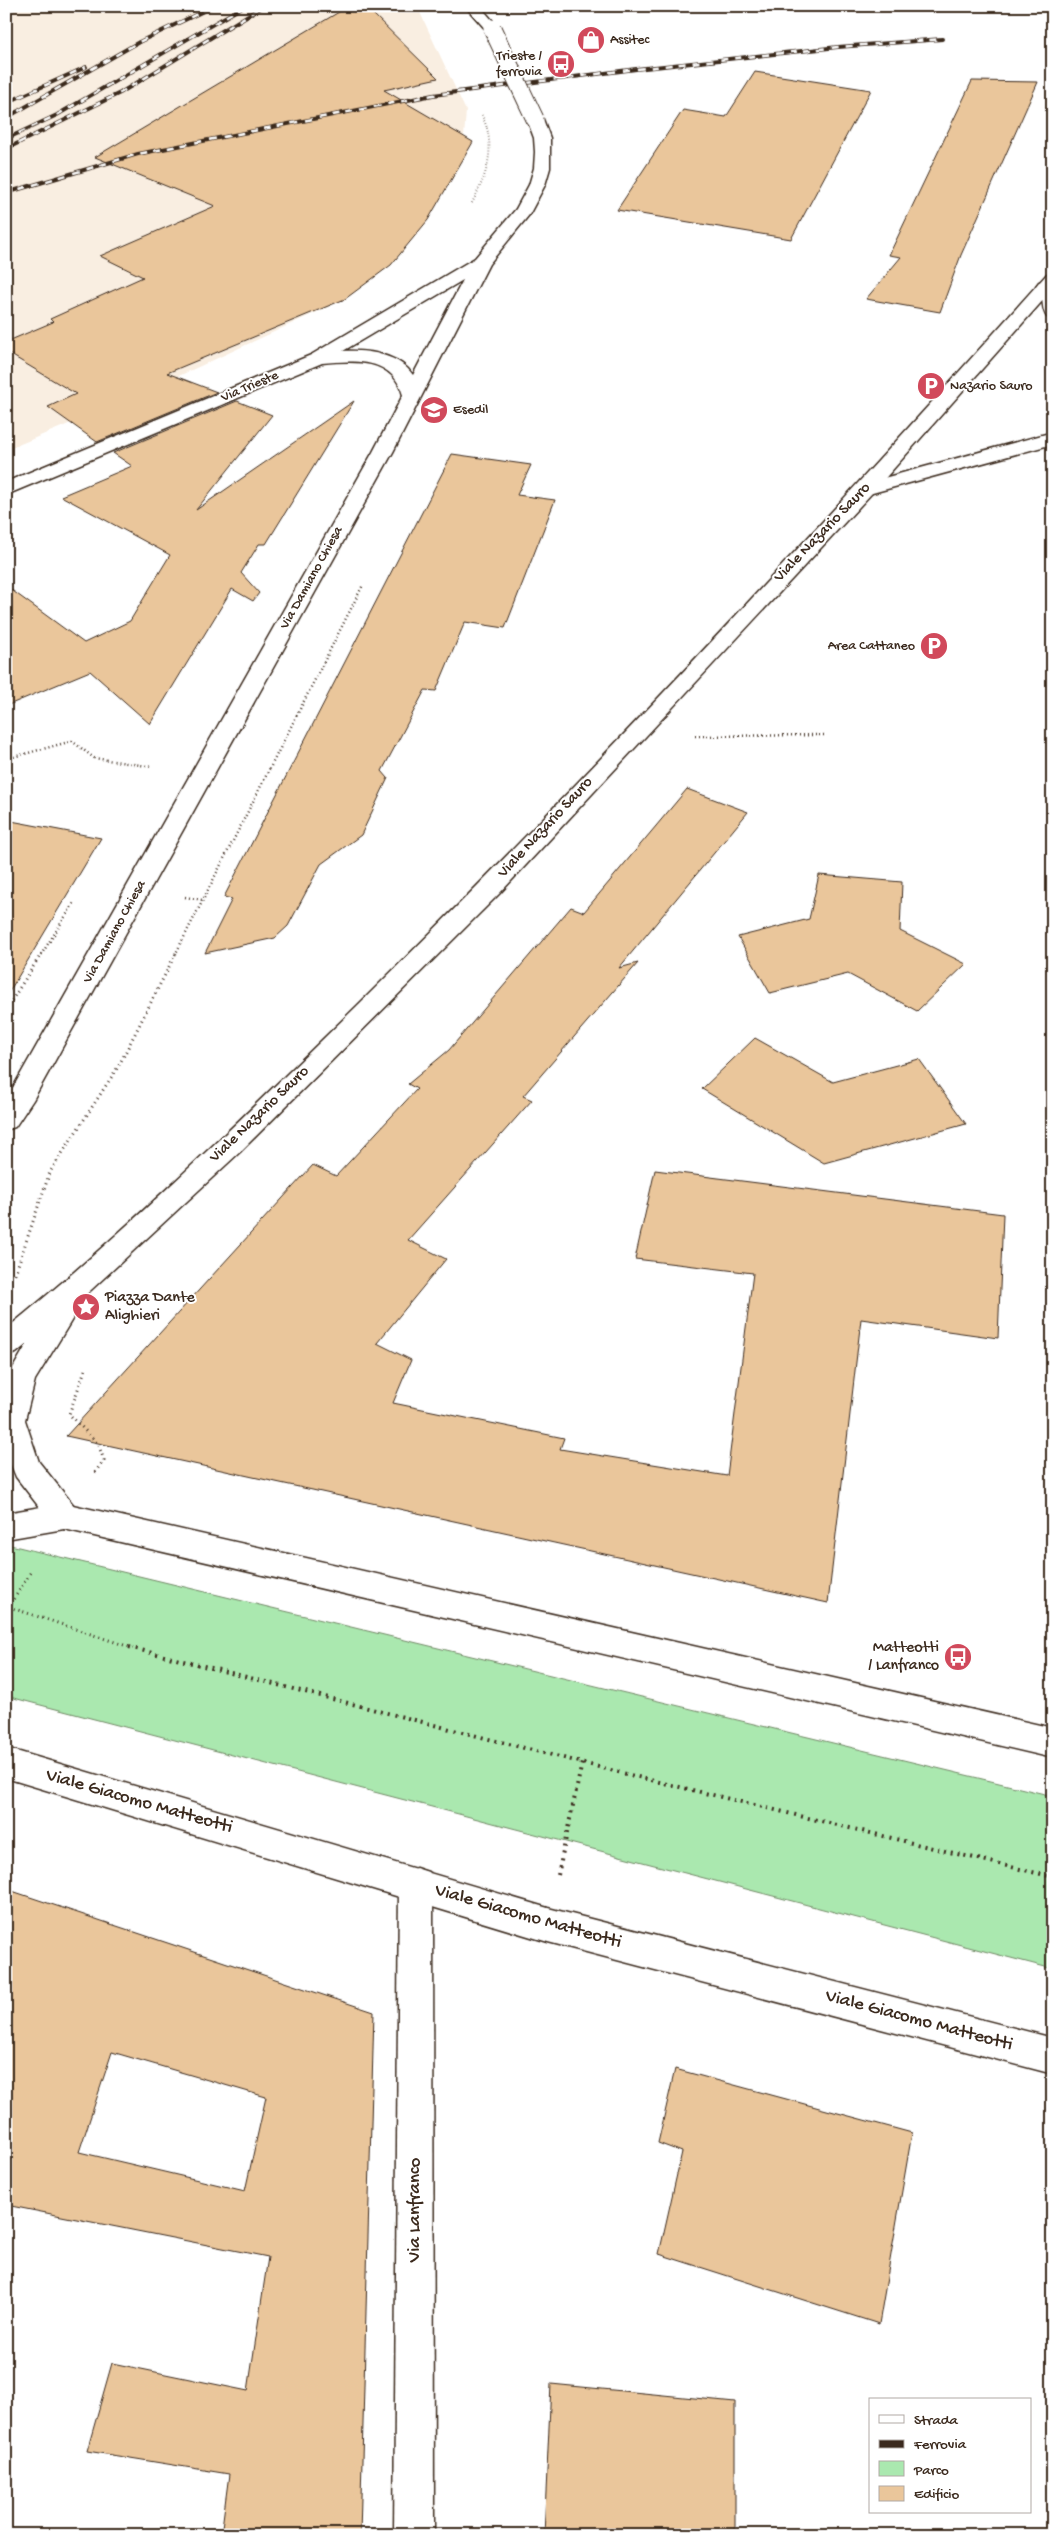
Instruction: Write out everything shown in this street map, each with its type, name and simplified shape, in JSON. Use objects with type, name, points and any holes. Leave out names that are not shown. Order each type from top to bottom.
[{"type":"street","name":"Via Damiano Chiesa","points":[[6,1120],[20,1100],[130,906],[413,396],[481,262],[523,211],[537,185],[542,168],[542,138],[492,28],[472,6]]},
{"type":"street","points":[[492,28],[496,6]]},
{"type":"street","name":"Via Trieste","points":[[6,489],[317,359],[481,262]]},
{"type":"street","points":[[1049,282],[1053,313]]},
{"type":"street","name":"Viale Nazario Sauro","points":[[6,1345],[77,1287],[231,1145],[491,888],[865,489],[1049,282]]},
{"type":"street","points":[[317,359],[353,356],[386,362],[408,377],[412,386],[413,396]]},
{"type":"street","points":[[865,489],[1053,438]]},
{"type":"street","points":[[64,1516],[26,1468],[10,1420],[21,1378],[77,1287]]},
{"type":"street","points":[[6,1526],[64,1516],[1053,1743]]},
{"type":"street","name":"Viale Giacomo Matteotti","points":[[6,1763],[548,1925],[1053,2056]]},
{"type":"street","name":"Via Lanfranco","points":[[414,2535],[416,1884]]},
{"type":"path","points":[[12,1280],[50,1172],[118,1066],[134,1036],[365,579]]},
{"type":"path","points":[[694,736],[826,735]]},
{"type":"path","points":[[6,759],[72,740],[94,758],[201,776]]},
{"type":"path","points":[[6,1009],[78,898]]},
{"type":"path","points":[[6,1612],[33,1568]]},
{"type":"path","points":[[9,1607],[146,1652],[582,1763],[1053,1877]]},
{"type":"path","points":[[548,1925],[582,1763]]},
{"type":"shaded area","points":[[22,6],[417,6],[466,111],[464,137],[466,152],[345,299],[129,399],[6,450],[6,13]]},
{"type":"green space","points":[[6,1544],[1053,1796],[1053,1969],[6,1696]]},
{"type":"building","points":[[349,6],[365,6],[438,78],[384,90],[473,142],[428,220],[391,265],[345,299],[167,373],[217,392],[97,442],[48,407],[76,394],[6,352],[6,342],[53,322],[50,319],[143,277],[100,256],[215,206],[95,157]]},
{"type":"building","points":[[755,72],[871,90],[791,239],[617,210],[683,110],[726,117]]},
{"type":"building","points":[[972,81],[1038,82],[961,255],[940,312],[866,299],[901,257],[889,255]]},
{"type":"building","points":[[237,401],[272,415],[196,510],[354,401],[266,544],[259,544],[241,573],[259,593],[253,601],[232,589],[150,724],[90,671],[6,706],[6,586],[84,643],[130,621],[170,555],[61,496],[132,466],[113,453]]},
{"type":"building","points":[[452,454],[531,465],[517,495],[555,500],[505,628],[465,622],[436,691],[425,690],[382,771],[388,778],[361,835],[321,864],[288,926],[275,938],[205,953],[232,899],[224,897]]},
{"type":"building","points":[[687,789],[748,812],[619,968],[638,963],[523,1096],[532,1100],[408,1240],[446,1259],[377,1343],[411,1360],[393,1403],[564,1438],[560,1449],[727,1476],[753,1273],[635,1259],[655,1170],[1003,1214],[998,1338],[861,1319],[828,1603],[66,1436],[313,1165],[336,1176],[417,1089],[408,1084],[449,1050],[571,907],[584,912]]},
{"type":"building","points":[[6,820],[101,838],[6,997]]},
{"type":"building","points":[[819,875],[902,882],[900,931],[966,964],[917,1011],[848,974],[770,993],[738,937],[809,919]]},
{"type":"building","points":[[755,1038],[833,1082],[919,1059],[966,1124],[824,1163],[702,1089]]},
{"type":"building","points":[[6,1889],[374,2012],[360,2535],[221,2535],[229,2474],[87,2451],[112,2363],[248,2391],[268,2257],[6,2205]],"holes":[[[112,2052],[266,2097],[245,2191],[79,2152]]]},
{"type":"building","points":[[675,2069],[912,2133],[879,2324],[659,2254],[682,2152],[658,2143]]},
{"type":"building","points":[[551,2384],[735,2402],[735,2535],[544,2535]]},
{"type":"railway","points":[[6,118],[139,42],[214,6]]},
{"type":"railway","points":[[6,139],[57,115],[244,6]]},
{"type":"railway","points":[[6,149],[120,93],[263,6]]},
{"type":"railway","points":[[6,193],[138,154],[433,95],[636,69],[838,47],[942,39]]},
{"type":"railway","points":[[6,103],[86,67]]},
{"type":"place","name":"Assitec","points":[[591,40]]},
{"type":"place","name":"Trieste / ferrovia","points":[[561,64]]},
{"type":"place","name":"Nazario Sauro","points":[[931,386]]},
{"type":"place","name":"Esedil","points":[[434,410]]},
{"type":"place","name":"Area Cattaneo","points":[[934,646]]},
{"type":"place","name":"Piazza Dante Alighieri","points":[[86,1307]]},
{"type":"place","name":"Matteotti / Lanfranco","points":[[958,1657]]}]
